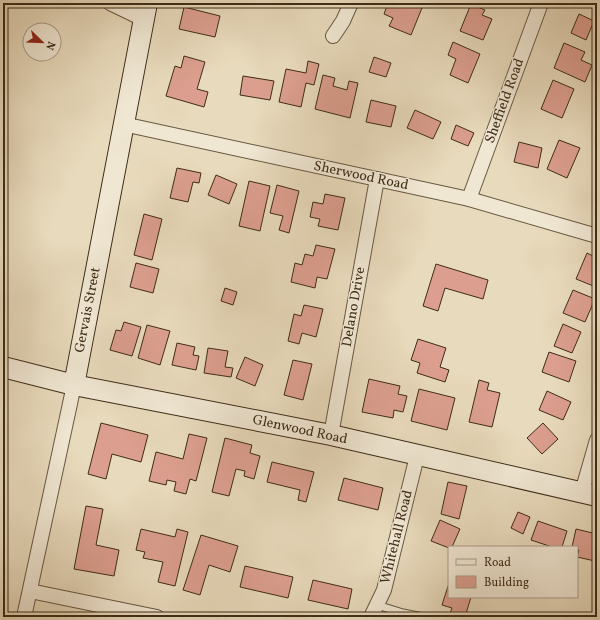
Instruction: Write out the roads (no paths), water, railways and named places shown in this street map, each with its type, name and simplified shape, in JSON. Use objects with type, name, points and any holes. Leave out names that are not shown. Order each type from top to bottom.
[{"type":"street","points":[[110,3],[145,11]]},
{"type":"street","points":[[333,36],[343,21],[351,3]]},
{"type":"street","name":"Sheffield Road","points":[[468,199],[541,3]]},
{"type":"street","name":"Gervais Street","points":[[24,617],[74,385],[145,11]]},
{"type":"street","name":"Sherwood Road","points":[[123,124],[468,199],[597,236]]},
{"type":"street","name":"Delano Drive","points":[[331,435],[377,179]]},
{"type":"street","name":"Glenwood Road","points":[[3,367],[74,385],[331,435],[417,456],[590,494]]},
{"type":"street","points":[[590,494],[597,440]]},
{"type":"street","name":"Whitehall Road","points":[[374,611],[384,590],[417,456]]},
{"type":"street","points":[[30,591],[157,617]]},
{"type":"lane","points":[[374,611],[403,613],[423,617]]}]
